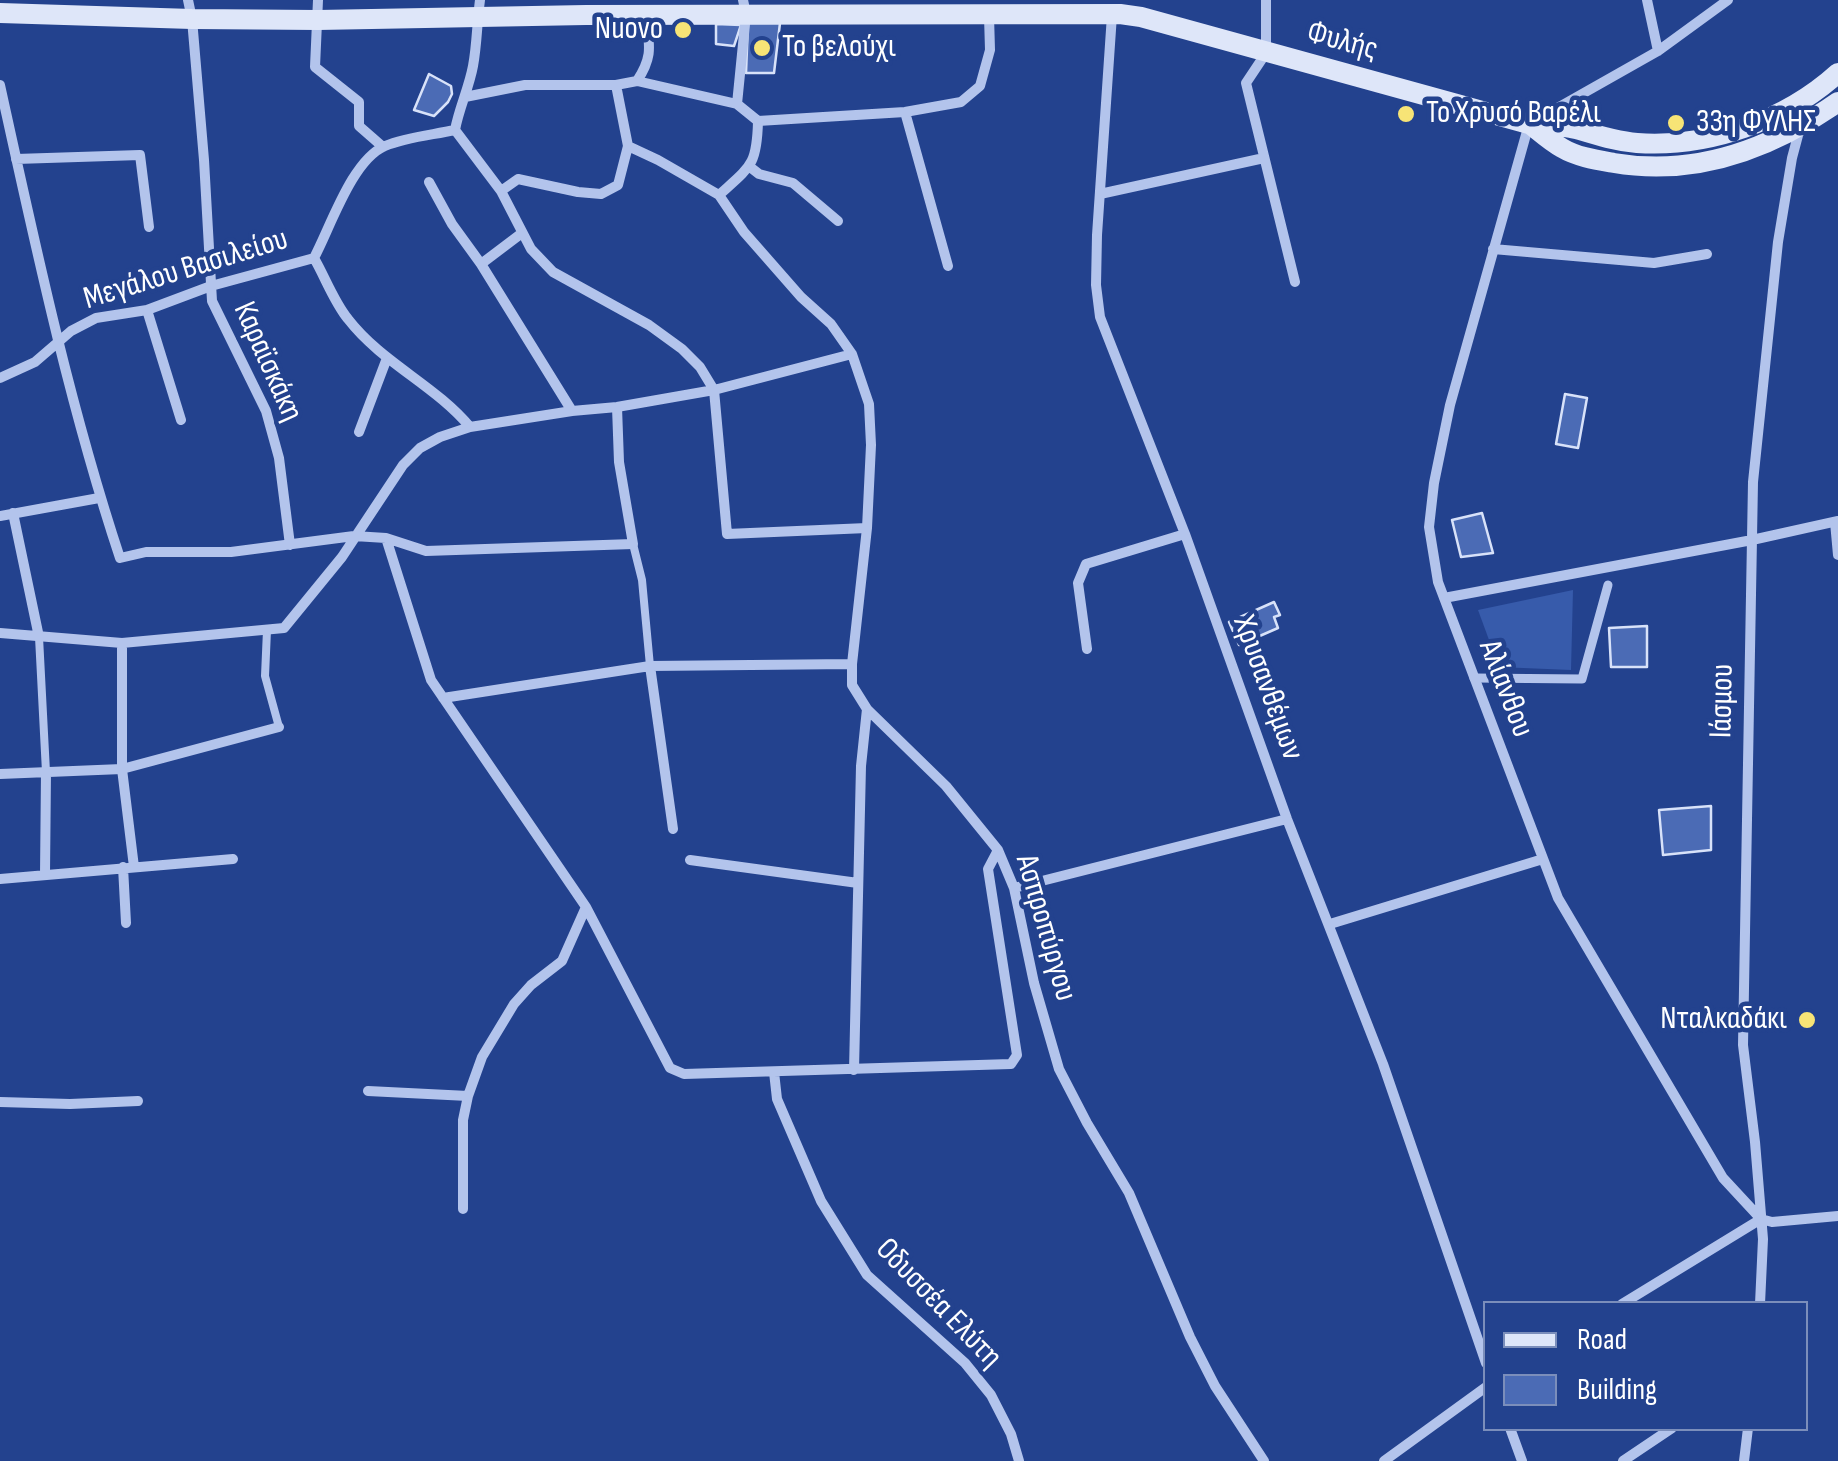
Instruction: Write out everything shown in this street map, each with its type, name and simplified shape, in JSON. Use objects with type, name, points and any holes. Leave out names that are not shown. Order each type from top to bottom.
[{"type":"main road","name":"Φυλής","points":[[0,14],[585,8],[646,16],[745,7],[989,16],[1120,14],[1529,124],[1572,128],[1637,143],[1683,142],[1729,133],[1764,120],[1838,73]]},
{"type":"main road","name":"Φυλής","points":[[1529,124],[1564,150],[1588,158],[1659,166],[1710,162],[1761,146],[1838,102]]},
{"type":"street","points":[[1266,0],[1266,53],[1246,84],[1294,282]]},
{"type":"street","points":[[1647,0],[1658,52]]},
{"type":"street","points":[[1529,124],[1658,52],[1728,0]]},
{"type":"street","points":[[737,104],[745,7]]},
{"type":"street","points":[[455,130],[473,64],[479,8]]},
{"type":"street","name":"Καραϊσκάκη","points":[[190,10],[212,301],[266,411],[279,458],[290,545]]},
{"type":"street","points":[[318,10],[315,67],[358,102],[358,126],[383,147],[455,130]]},
{"type":"street","name":"Χρυσανθέμων","points":[[1112,15],[1096,285],[1100,317],[1185,534],[1286,819],[1383,1064],[1483,1354]]},
{"type":"street","points":[[638,81],[648,65],[650,51],[646,16]]},
{"type":"street","points":[[758,121],[904,112],[960,102],[980,86],[990,50],[989,16]]},
{"type":"street","points":[[465,98],[525,85],[616,86],[638,81],[737,104],[758,121],[757,150],[750,167],[719,195],[628,146]]},
{"type":"street","points":[[0,85],[59,341],[99,498],[120,558],[146,552],[231,552],[354,536],[386,538],[426,550],[634,544],[619,462],[616,407]]},
{"type":"street","points":[[501,191],[518,179],[601,194],[618,185],[628,146],[616,86]]},
{"type":"street","points":[[1792,104],[1801,125]]},
{"type":"street","points":[[904,112],[948,266]]},
{"type":"street","name":"Αλίανθου","points":[[1529,124],[1450,405],[1434,483],[1429,527],[1438,582],[1558,898],[1723,1178],[1761,1219]]},
{"type":"street","name":"Ιάσμου","points":[[1760,1301],[1763,1239],[1743,1045],[1753,482],[1778,242],[1801,125]]},
{"type":"street","points":[[455,130],[501,191],[531,249],[553,272],[649,325],[700,367],[714,390],[727,534],[867,528]]},
{"type":"street","name":"Μεγάλου Βασιλείου","points":[[0,378],[34,362],[71,332],[96,318],[147,310],[210,286],[314,258],[356,170],[383,147]]},
{"type":"street","points":[[16,159],[140,155],[148,228]]},
{"type":"street","points":[[1100,194],[1264,158]]},
{"type":"street","points":[[750,167],[759,174],[793,184],[838,221]]},
{"type":"street","points":[[429,182],[572,411]]},
{"type":"street","name":"Ασπροπύργου","points":[[719,195],[744,232],[801,298],[831,324],[852,354],[869,404],[867,528],[852,685],[867,709],[946,786],[998,850],[1014,888],[1034,983],[1059,1069],[1130,1194],[1190,1337],[1215,1386],[1264,1461]]},
{"type":"street","points":[[481,264],[522,234]]},
{"type":"street","points":[[1494,249],[1654,263],[1707,254]]},
{"type":"street","points":[[314,258],[347,318],[387,358],[455,410],[470,427]]},
{"type":"street","points":[[147,310],[181,420]]},
{"type":"street","points":[[0,633],[122,642],[284,628],[342,557],[403,465],[440,436],[470,427],[714,390],[852,354]]},
{"type":"street","points":[[359,432],[387,358]]},
{"type":"street","points":[[0,516],[99,498]]},
{"type":"street","points":[[13,513],[38,638]]},
{"type":"street","points":[[1444,598],[1836,522],[1838,556]]},
{"type":"street","points":[[1088,649],[1078,583],[1086,564],[1185,534]]},
{"type":"street","points":[[386,538],[431,680],[586,907],[670,1068],[684,1074],[1011,1064],[1017,1054],[988,869],[998,850]]},
{"type":"street","points":[[1474,678],[1582,679],[1608,586]]},
{"type":"street","points":[[122,642],[122,770],[129,867],[126,922]]},
{"type":"street","points":[[443,698],[650,666],[852,664]]},
{"type":"street","points":[[650,666],[673,829]]},
{"type":"street","points":[[854,1070],[861,766],[867,709]]},
{"type":"street","points":[[0,774],[122,770],[279,727]]},
{"type":"street","points":[[46,772],[46,874]]},
{"type":"street","points":[[1014,888],[1286,819]]},
{"type":"street","points":[[1330,924],[1543,858]]},
{"type":"street","points":[[0,879],[233,859]]},
{"type":"street","points":[[690,860],[858,884]]},
{"type":"street","points":[[463,1209],[463,1120],[482,1057],[514,1004],[562,961],[586,907]]},
{"type":"street","name":"Οδυσσέα Ελύτη","points":[[774,1072],[777,1098],[821,1200],[868,1276],[965,1363],[991,1395],[1011,1434],[1019,1461]]},
{"type":"street","points":[[368,1092],[468,1096]]},
{"type":"street","points":[[0,1102],[138,1101]]},
{"type":"street","points":[[1627,1301],[1761,1219],[1772,1222],[1838,1216]]},
{"type":"street","points":[[1384,1461],[1483,1389]]},
{"type":"street","points":[[1511,1431],[1522,1461]]},
{"type":"street","points":[[1623,1461],[1668,1431]]},
{"type":"street","points":[[1744,1461],[1748,1431]]},
{"type":"lane","points":[[634,544],[642,580],[650,666]]},
{"type":"lane","points":[[267,630],[265,676],[279,727]]},
{"type":"lane","points":[[38,638],[46,772]]},
{"type":"shaded area","points":[[1573,590],[1571,670],[1499,667],[1478,610]]},
{"type":"building","name":"Το βελούχι","points":[[748,23],[780,23],[774,73],[746,73]]},
{"type":"building","points":[[716,24],[741,25],[734,46],[716,44]]},
{"type":"building","points":[[429,74],[451,86],[452,94],[434,116],[414,110]]},
{"type":"building","points":[[1565,394],[1587,398],[1578,448],[1556,444]]},
{"type":"building","points":[[1482,513],[1493,553],[1461,557],[1452,520]]},
{"type":"building","points":[[1274,602],[1280,615],[1274,617],[1278,628],[1239,645],[1229,622]]},
{"type":"building","points":[[1647,626],[1647,667],[1611,667],[1609,628]]},
{"type":"building","points":[[1711,806],[1711,850],[1663,855],[1659,810]]},
{"type":"place","name":"Nuovo","points":[[683,30]]},
{"type":"place","name":"Το βελούχι","points":[[762,48]]},
{"type":"place","name":"Το Χρυσό Βαρέλι","points":[[1406,114]]},
{"type":"place","name":"33η ΦΥΛΗΣ","points":[[1676,123]]},
{"type":"place","name":"Νταλκαδάκι","points":[[1807,1020]]}]
